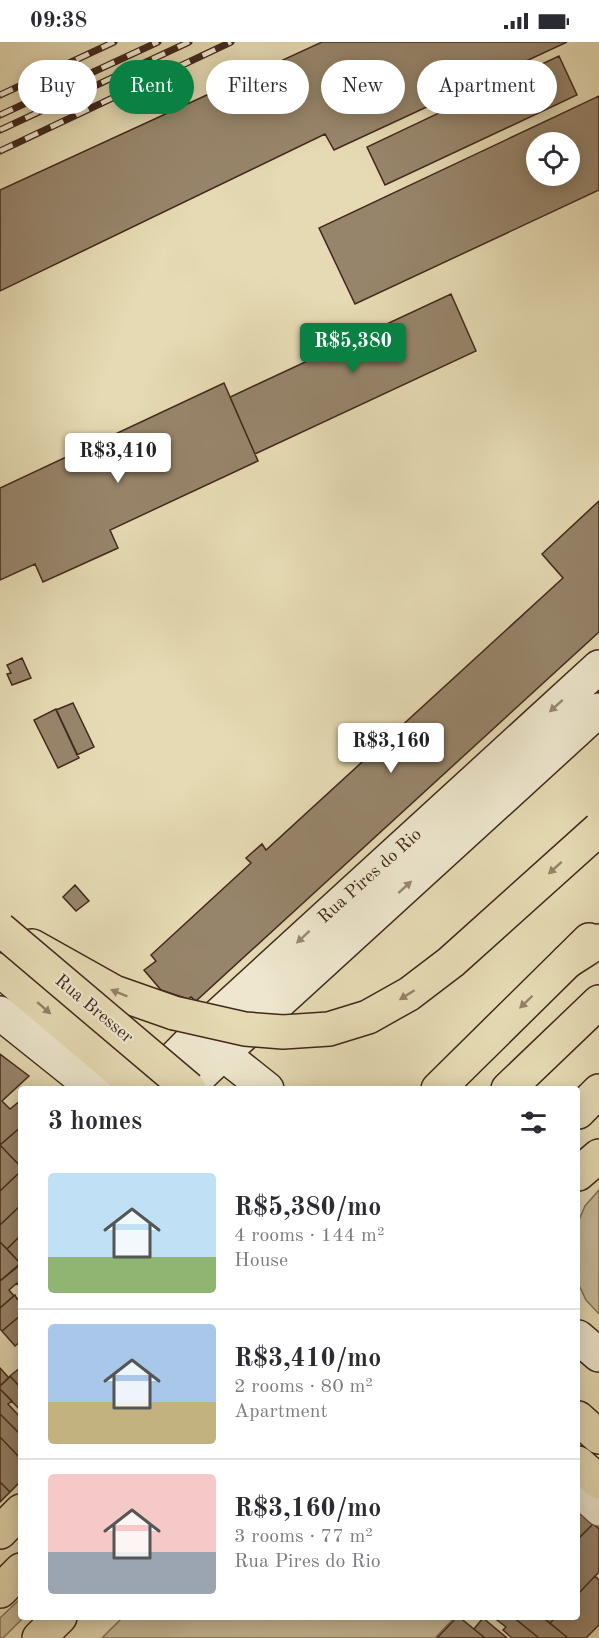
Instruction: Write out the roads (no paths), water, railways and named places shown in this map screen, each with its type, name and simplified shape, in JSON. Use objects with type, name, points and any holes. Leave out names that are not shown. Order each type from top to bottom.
[{"type":"main road","points":[[0,928],[114,992],[174,1013],[245,1029],[284,1032],[329,1029],[368,1017],[409,994],[451,962],[599,829]]},
{"type":"main road","name":"Rua Bresser","points":[[0,928],[184,1086]]},
{"type":"main road","points":[[441,1086],[599,931]]},
{"type":"main road","points":[[568,961],[599,941]]},
{"type":"main road","name":"Rua Bresser","points":[[0,970],[138,1086]]},
{"type":"main road","points":[[511,1086],[599,1002]]},
{"type":"main road","points":[[580,1110],[599,1091]]},
{"type":"main road","points":[[580,1172],[599,1156]]},
{"type":"main road","points":[[580,1414],[599,1424]]},
{"type":"main road","points":[[580,1420],[599,1437]]},
{"type":"main road","points":[[580,1465],[599,1482]]},
{"type":"main road","points":[[0,1532],[18,1515]]},
{"type":"main road","points":[[0,1592],[18,1573]]},
{"type":"main road","points":[[39,1638],[57,1620]]},
{"type":"street","name":"Rua Pires do Rio","points":[[146,1086],[211,1043],[355,911],[484,772],[599,667]]},
{"type":"street","name":"Rua Pires do Rio","points":[[355,911],[504,797],[599,710]]},
{"type":"street","points":[[484,772],[504,797]]},
{"type":"street","points":[[0,1013],[91,1086]]},
{"type":"street","name":"Rua Pires do Rio","points":[[190,1086],[211,1043]]},
{"type":"street","points":[[211,1043],[263,1086]]},
{"type":"street","points":[[580,1339],[599,1355]]},
{"type":"street","points":[[580,1495],[599,1512]]},
{"type":"railway","points":[[0,95],[114,42]]},
{"type":"railway","points":[[0,115],[158,42]]},
{"type":"railway","points":[[0,130],[189,42]]},
{"type":"railway","points":[[0,151],[231,42]]}]
